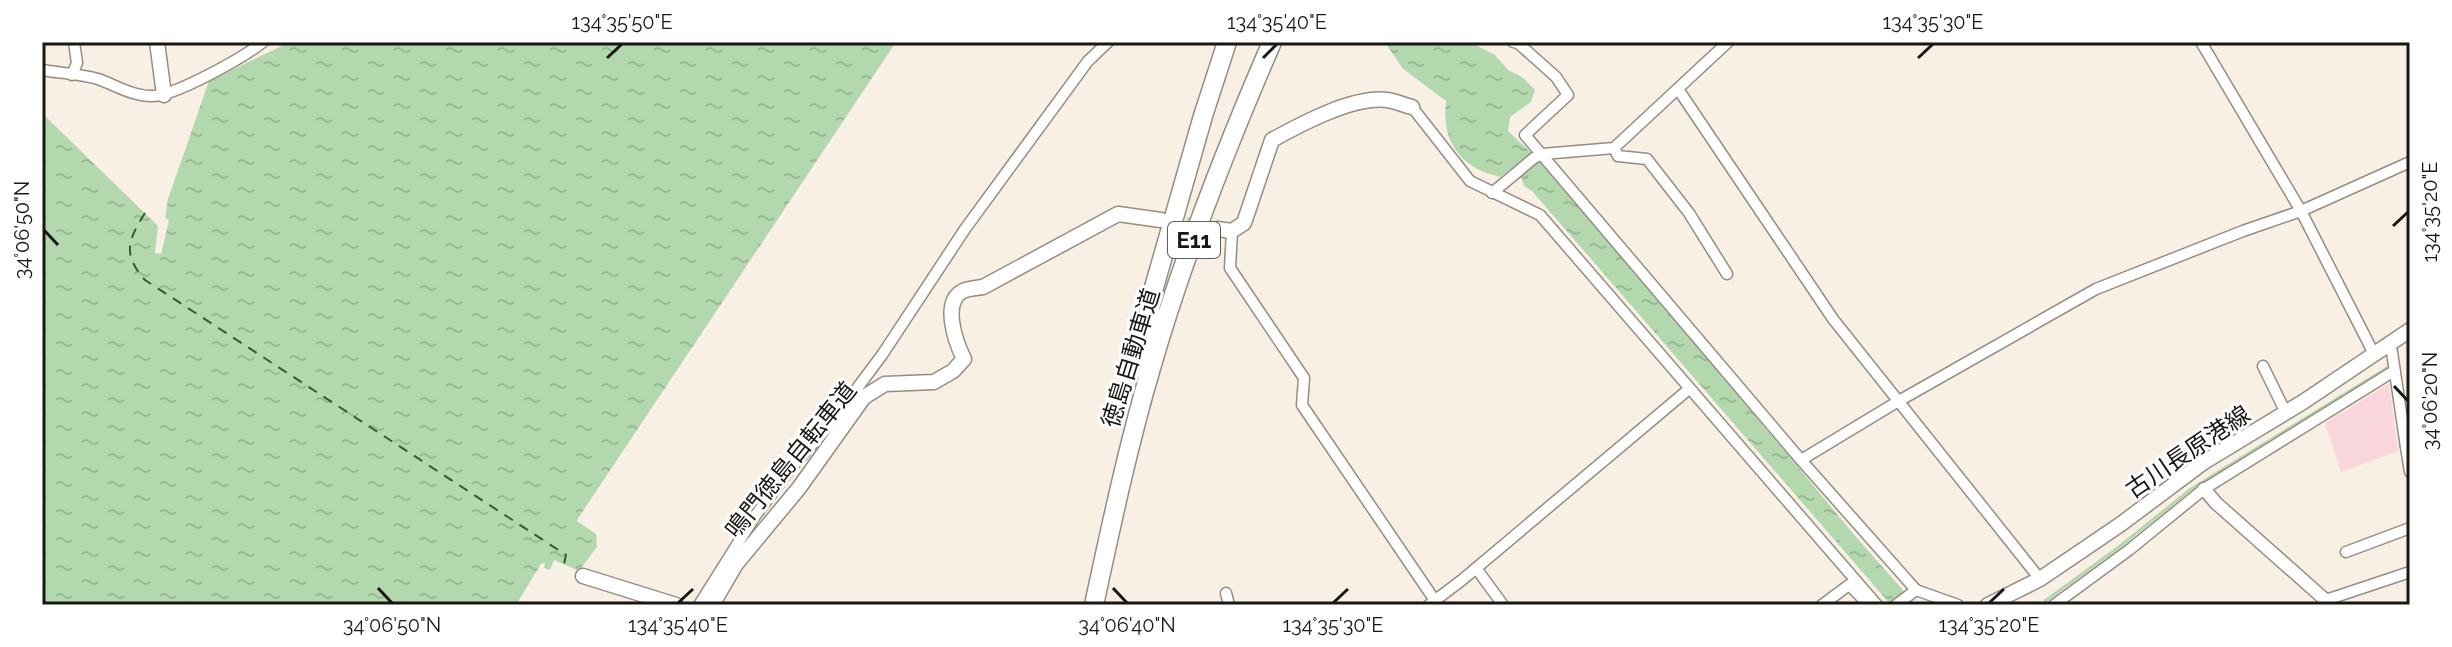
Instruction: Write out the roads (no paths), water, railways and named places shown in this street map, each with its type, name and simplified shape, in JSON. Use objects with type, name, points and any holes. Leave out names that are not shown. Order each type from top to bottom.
[{"type":"highway","points":[[1131,443],[1153,291],[1227,42]]},
{"type":"highway","name":"徳島自動車道","points":[[1094,605],[1151,367],[1222,161],[1272,42]]},
{"type":"main road","points":[[157,42],[164,95]]},
{"type":"main road","points":[[1224,230],[1244,223],[1272,140],[1362,101],[1386,100],[1412,107]]},
{"type":"main road","name":"鳴門徳島自転車道","points":[[712,605],[736,564],[799,488],[864,397],[885,384],[934,382],[953,371],[964,359],[953,331],[952,305],[958,294],[965,289],[983,287],[1118,214],[1161,220]]},
{"type":"main road","name":"古川長原港線","points":[[2000,603],[2121,524],[2204,462],[2286,413],[2410,330]]},
{"type":"main road","points":[[583,576],[676,605]]},
{"type":"street","points":[[72,75],[77,63],[74,42]]},
{"type":"street","points":[[42,70],[96,79],[149,97],[164,95],[247,47],[263,42]]},
{"type":"street","points":[[699,605],[755,516],[873,367],[965,229],[1088,61],[1108,42]]},
{"type":"street","points":[[1513,42],[1556,77],[1568,95],[1525,135],[1538,156],[1914,592],[1958,605]]},
{"type":"street","points":[[1495,192],[1538,156],[1614,148],[1728,42]]},
{"type":"street","points":[[2201,42],[2301,211],[2373,352]]},
{"type":"street","points":[[1678,89],[1833,319],[2040,579]]},
{"type":"street","points":[[1412,107],[1470,181],[1540,215],[1874,605]]},
{"type":"street","points":[[1614,148],[1618,156],[1647,159],[1689,213],[1727,274]]},
{"type":"street","points":[[1801,460],[2096,289],[2301,211],[2410,162]]},
{"type":"street","points":[[1224,230],[1230,268],[1304,378],[1302,405],[1434,604],[1689,389]]},
{"type":"street","points":[[2388,343],[2410,472]]},
{"type":"street","points":[[2263,366],[2286,413]]},
{"type":"street","points":[[2054,605],[2204,489],[2394,371]]},
{"type":"street","points":[[2204,489],[2328,602],[2410,572]]},
{"type":"street","points":[[2346,552],[2410,528]]},
{"type":"street","points":[[1476,568],[1503,605]]},
{"type":"street","points":[[1822,605],[1849,585],[1874,605]]},
{"type":"street","points":[[1896,605],[1914,592]]},
{"type":"water","points":[[290,42],[896,42],[579,517],[577,521],[596,534],[597,547],[579,571],[554,560],[550,570],[544,568],[545,563],[541,564],[516,605],[42,605],[42,113],[158,226],[155,253],[161,254],[169,220],[165,218],[168,199],[209,81]]},
{"type":"water","points":[[1385,42],[1470,42],[1495,55],[1508,70],[1522,77],[1535,90],[1531,102],[1510,117],[1508,131],[1551,171],[1916,605],[1891,605],[1532,191],[1524,186],[1517,164],[1500,177],[1464,160],[1456,151],[1447,129],[1446,101],[1402,68]]},
{"type":"waterway","points":[[2045,601],[2191,489],[2387,368]]},
{"type":"tunnel","points":[[1165,221],[1217,229]]}]
